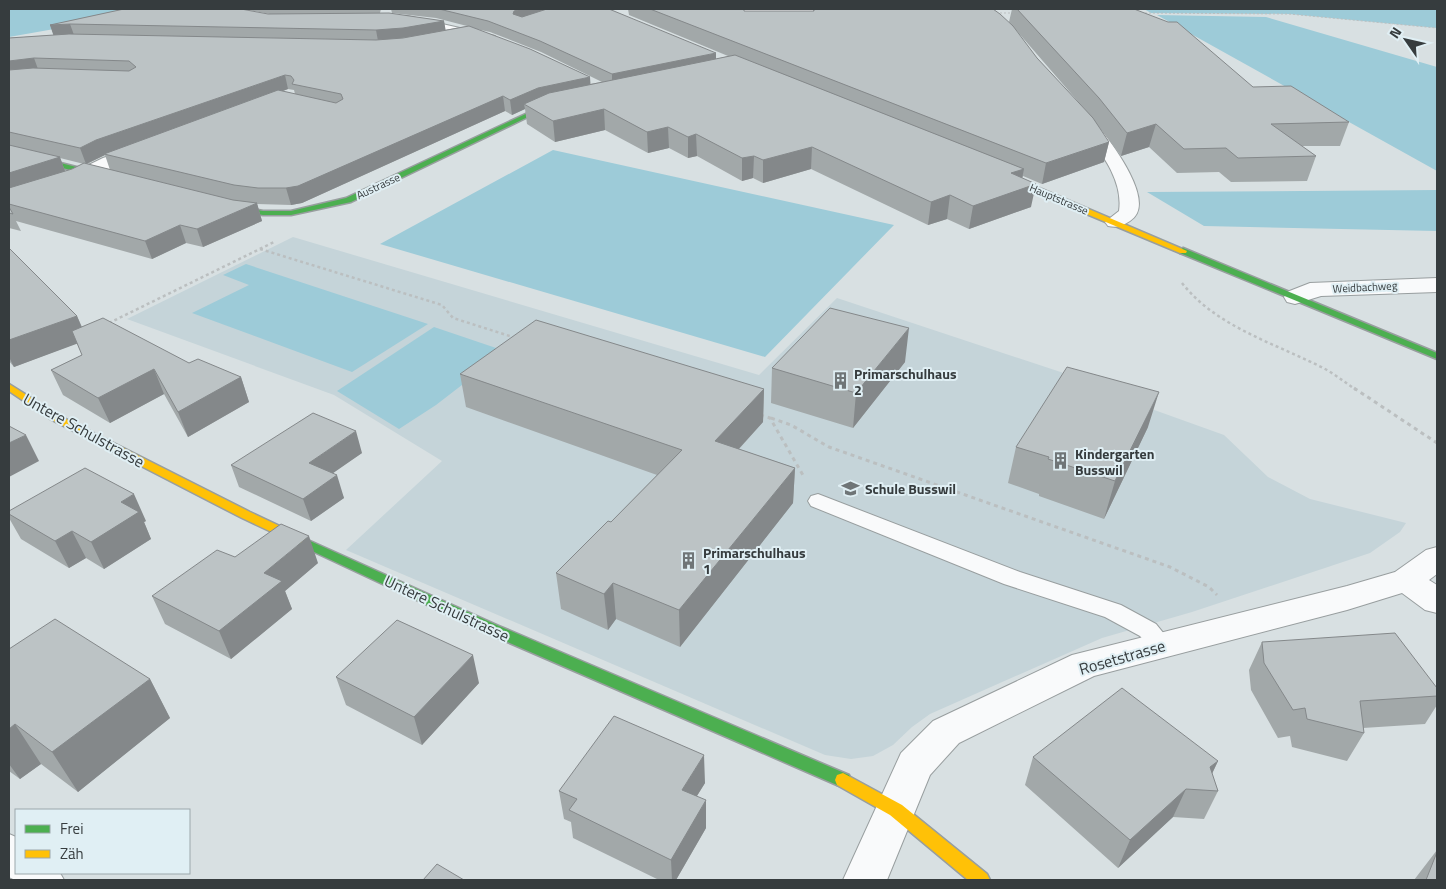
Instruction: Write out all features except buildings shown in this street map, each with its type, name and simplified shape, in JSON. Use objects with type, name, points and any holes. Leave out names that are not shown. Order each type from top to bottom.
[{"type":"street","points":[[713,9],[867,12]]},
{"type":"street","points":[[398,19],[472,33],[499,42]]},
{"type":"street","points":[[436,40],[472,33]]},
{"type":"street","name":"Austrasse","points":[[210,203],[238,210],[264,213],[291,212],[348,200],[534,112],[575,101]]},
{"type":"street","points":[[1077,110],[1104,144],[1124,180],[1131,206],[1128,214],[1114,222]]},
{"type":"street","points":[[9,200],[72,180],[154,146]]},
{"type":"street","points":[[9,152],[117,180]]},
{"type":"street","name":"Hauptstrasse","points":[[992,172],[1437,356]]},
{"type":"street","name":"Weidbachweg","points":[[1295,297],[1310,290],[1437,284]]},
{"type":"street","name":"Untere Schulstrasse","points":[[9,387],[56,418],[246,515],[494,630],[850,783],[896,810],[981,880]]},
{"type":"street","name":"Rosetstrasse","points":[[865,880],[915,765],[946,732],[1085,665],[1347,598],[1406,580],[1437,558]]},
{"type":"street","points":[[1406,580],[1437,601]]},
{"type":"lane","points":[[818,501],[1012,578],[1114,611],[1148,630],[1161,645]]},
{"type":"path","points":[[992,13],[1019,12]]},
{"type":"path","points":[[1142,13],[1289,14],[1437,28]]},
{"type":"path","points":[[101,326],[260,249],[442,306],[453,318],[518,339]]},
{"type":"path","points":[[1190,254],[1177,260],[1177,269],[1182,282],[1193,297],[1209,310],[1228,322],[1328,371],[1437,443]]},
{"type":"path","points":[[751,412],[791,425],[829,447],[1170,567],[1209,587],[1246,624]]},
{"type":"path","points":[[770,418],[818,501]]},
{"type":"shaded area","points":[[9,9],[155,9],[122,17],[9,37]]},
{"type":"shaded area","points":[[1144,9],[1437,9],[1437,28],[1289,14],[1151,13]]},
{"type":"shaded area","points":[[1157,15],[1266,17],[1437,67],[1437,171]]},
{"type":"shaded area","points":[[553,150],[894,225],[765,357],[380,244]]},
{"type":"shaded area","points":[[1437,190],[1437,231],[1204,226],[1147,192]]},
{"type":"shaded area","name":"Schule Busswil","points":[[293,237],[759,375],[837,298],[1103,386],[1132,402],[1224,435],[1268,477],[1310,499],[1406,523],[1400,532],[1370,553],[1192,612],[1102,638],[930,714],[912,727],[893,745],[873,756],[851,759],[825,755],[346,550],[442,461],[334,395],[127,319]]},
{"type":"shaded area","points":[[246,264],[428,324],[352,372],[192,313],[249,285],[223,275]]},
{"type":"shaded area","points":[[434,327],[499,349],[471,378],[436,405],[399,429],[337,391]]},
{"type":"traffic: fast","points":[[224,206],[263,213],[291,213],[348,200],[534,112],[560,104]]},
{"type":"traffic: fast","points":[[9,152],[109,178]]},
{"type":"traffic: fast","points":[[1183,251],[1437,356]]},
{"type":"traffic: fast","points":[[299,540],[494,630],[843,780]]},
{"type":"traffic: slow","points":[[1001,175],[1183,251]]},
{"type":"traffic: slow","points":[[9,387],[56,418],[299,540]]},
{"type":"traffic: slow","points":[[843,780],[896,810],[981,880]]},
{"type":"place","name":"Primarschulhaus 2","points":[[840,381]]},
{"type":"place","name":"Kindergarten Busswil","points":[[1061,461]]},
{"type":"place","name":"Schule Busswil","points":[[851,488]]},
{"type":"place","name":"Primarschulhaus 1","points":[[689,560]]}]
